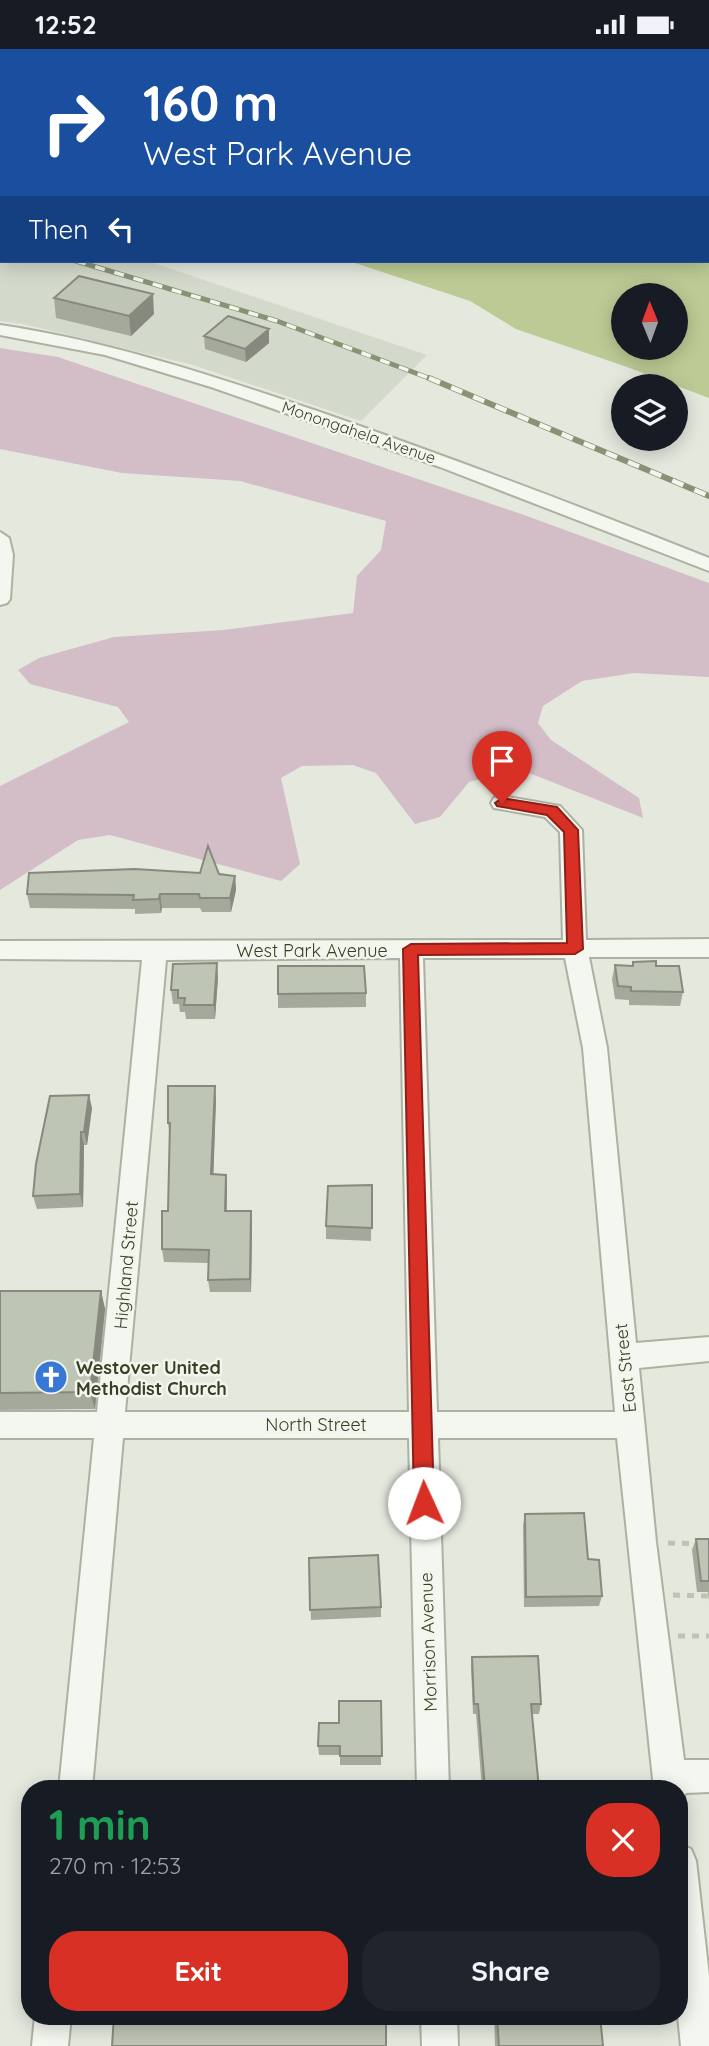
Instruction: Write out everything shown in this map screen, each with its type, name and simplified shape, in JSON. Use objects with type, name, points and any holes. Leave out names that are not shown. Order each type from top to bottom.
[{"type":"street","name":"Monongahela Avenue","points":[[0,330],[82,345],[238,390],[447,464],[709,565]]},
{"type":"street","points":[[0,538],[4,555],[0,599]]},
{"type":"street","name":"East Street","points":[[502,803],[552,811],[571,830],[575,949],[595,1048],[641,1542],[670,1780]]},
{"type":"street","name":"West Park Avenue","points":[[0,950],[709,948]]},
{"type":"street","name":"Morrison Avenue","points":[[411,949],[433,1780]]},
{"type":"street","name":"Highland Street","points":[[76,1780],[155,951]]},
{"type":"street","points":[[623,1357],[709,1349]]},
{"type":"street","name":"North Street","points":[[0,1425],[631,1425]]},
{"type":"street","points":[[687,1780],[709,1776]]},
{"type":"street","points":[[688,1944],[699,2046]]},
{"type":"street","points":[[50,2046],[52,2025]]},
{"type":"street","points":[[439,2025],[440,2046]]},
{"type":"path","points":[[641,1542],[709,1544]]},
{"type":"shaded area","points":[[0,263],[154,263],[427,355],[361,421],[193,365],[23,324],[0,321]]},
{"type":"shaded area","points":[[355,263],[709,263],[709,398],[688,390],[688,374],[646,374],[516,329],[470,301]]},
{"type":"shaded area","points":[[0,348],[58,357],[527,516],[709,583],[709,677],[634,673],[582,681],[543,706],[538,723],[551,740],[639,798],[643,818],[519,769],[469,782],[440,817],[415,824],[376,773],[353,765],[302,766],[281,778],[300,864],[281,881],[110,835],[78,840],[0,890],[0,786],[129,722],[118,707],[30,684],[18,670],[39,658],[114,637],[224,630],[353,613],[357,576],[381,550],[386,521],[240,481],[122,473],[0,449]]},
{"type":"building","points":[[79,276],[153,294],[129,316],[54,298]]},
{"type":"building","points":[[228,316],[269,329],[245,349],[204,336]]},
{"type":"building","points":[[208,846],[219,874],[235,876],[230,898],[200,898],[199,894],[160,894],[159,899],[133,900],[134,895],[27,894],[29,873],[135,869],[200,873]]},
{"type":"building","points":[[656,961],[656,966],[679,966],[683,992],[631,991],[631,987],[618,986],[615,965],[633,966],[633,962]]},
{"type":"building","points":[[217,963],[214,1005],[184,1005],[185,998],[178,998],[178,990],[171,990],[173,964]]},
{"type":"building","points":[[278,966],[364,966],[366,993],[278,994]]},
{"type":"building","points":[[168,1086],[215,1086],[211,1174],[226,1175],[225,1211],[251,1211],[250,1279],[208,1280],[209,1250],[162,1249],[162,1211],[168,1211]]},
{"type":"building","points":[[89,1095],[84,1132],[81,1132],[80,1194],[33,1196],[36,1164],[50,1096]]},
{"type":"building","points":[[372,1185],[372,1228],[326,1226],[328,1186]]},
{"type":"building","name":"Westover United Methodist Church","points":[[0,1291],[101,1291],[90,1392],[0,1393]]},
{"type":"building","points":[[584,1513],[588,1559],[599,1560],[602,1596],[526,1597],[525,1514]]},
{"type":"building","points":[[696,1539],[709,1539],[709,1581],[701,1581]]},
{"type":"building","points":[[378,1555],[381,1607],[310,1610],[309,1558]]},
{"type":"building","points":[[538,1656],[541,1704],[531,1704],[538,1780],[484,1780],[478,1704],[474,1704],[472,1657]]},
{"type":"building","points":[[339,1701],[381,1701],[382,1756],[340,1756],[340,1746],[318,1746],[319,1723],[339,1723]]},
{"type":"building","points":[[113,2025],[386,2025],[386,2046],[112,2046]]},
{"type":"building","points":[[498,2025],[601,2025],[603,2046],[499,2046]]},
{"type":"railway","points":[[83,263],[277,321],[432,379]]},
{"type":"railway","points":[[432,379],[709,496]]},
{"type":"place","name":"Westover United Methodist Church","points":[[51,1377]]},
{"type":"route","points":[[424,1503],[411,949],[575,949],[571,830],[552,811],[502,803]]}]
